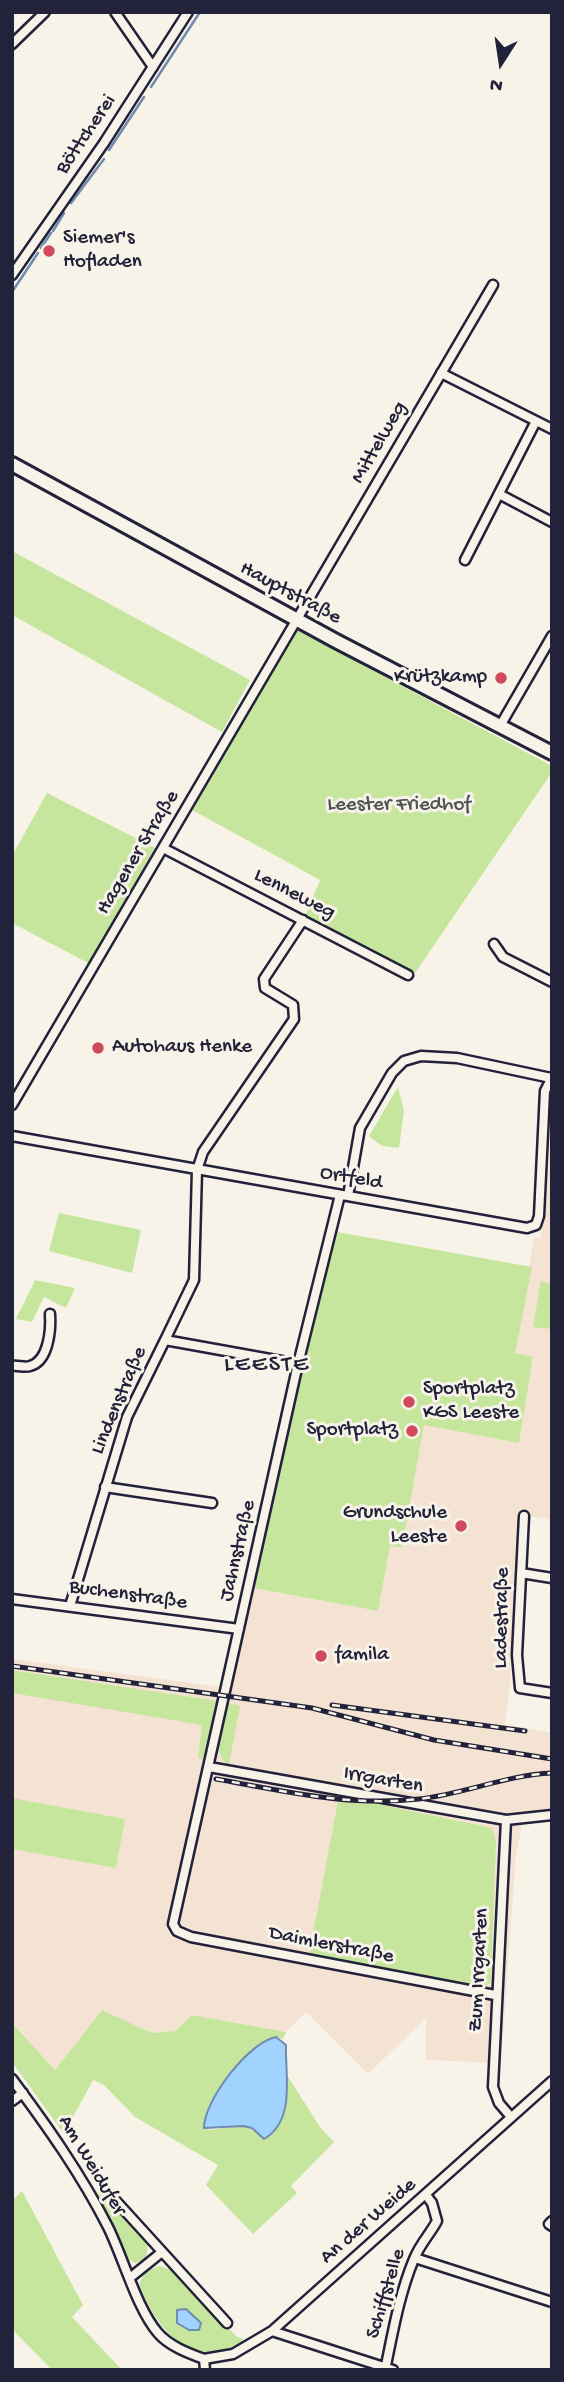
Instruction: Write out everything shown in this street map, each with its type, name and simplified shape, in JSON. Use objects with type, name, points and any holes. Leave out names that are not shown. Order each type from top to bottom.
[{"type":"main road","name":"Hauptstraße","points":[[12,464],[296,619],[552,753]]},
{"type":"street","points":[[12,44],[46,12]]},
{"type":"street","points":[[115,12],[153,67]]},
{"type":"street","name":"Böttcherei","points":[[12,275],[104,143],[188,12]]},
{"type":"street","name":"Mittelweg","points":[[296,619],[493,285]]},
{"type":"street","points":[[441,373],[552,429]]},
{"type":"street","points":[[465,560],[537,421]]},
{"type":"street","points":[[499,494],[552,522]]},
{"type":"street","name":"Hagener Straße","points":[[12,1105],[296,619]]},
{"type":"street","points":[[500,726],[552,636]]},
{"type":"street","name":"Lenneweg","points":[[163,848],[303,920],[312,922],[408,975]]},
{"type":"street","points":[[165,1340],[194,1280],[197,1170],[203,1152],[294,1019],[293,1004],[265,988],[264,979],[303,920]]},
{"type":"street","points":[[495,944],[503,957],[552,982]]},
{"type":"street","name":"Jahnstraße","points":[[175,1916],[298,1364],[360,1128],[391,1073],[404,1061],[421,1056],[457,1058],[551,1077]]},
{"type":"street","name":"Ortfeld","points":[[12,1136],[527,1228],[536,1225],[539,1216],[545,1091],[551,1077]]},
{"type":"street","points":[[12,1366],[29,1367],[36,1363],[51,1333],[50,1314]]},
{"type":"street","name":"Lindenstraße","points":[[70,1606],[127,1417],[165,1340],[298,1364]]},
{"type":"street","points":[[105,1487],[212,1503]]},
{"type":"street","name":"Ladestraße","points":[[524,1516],[520,1688],[552,1693]]},
{"type":"street","points":[[521,1573],[552,1578]]},
{"type":"street","name":"Buchenstraße","points":[[12,1599],[239,1629]]},
{"type":"street","name":"Irrgarten","points":[[209,1767],[506,1820],[552,1815]]},
{"type":"street","name":"Zum Irrgarten","points":[[506,1820],[495,1995],[493,2087],[499,2104],[511,2117]]},
{"type":"street","name":"Daimlerstraße","points":[[175,1916],[177,1931],[191,1937],[495,1995]]},
{"type":"street","name":"Am Weidufer","points":[[12,2079],[59,2143],[107,2226],[159,2334],[178,2348],[204,2359]]},
{"type":"street","name":"An der Weide","points":[[204,2359],[233,2354],[272,2331],[552,2081]]},
{"type":"street","points":[[12,2101],[23,2093]]},
{"type":"street","name":"Schiffstelle","points":[[388,2369],[391,2329],[415,2258],[437,2221],[432,2203],[426,2195]]},
{"type":"street","name":"Am Weidufer","points":[[116,2201],[227,2323]]},
{"type":"street","points":[[131,2277],[162,2252]]},
{"type":"street","points":[[415,2258],[551,2300]]},
{"type":"street","points":[[272,2331],[388,2369]]},
{"type":"street","points":[[204,2359],[205,2370]]},
{"type":"shaded area","points":[[552,1086],[552,1520],[517,1514],[510,1684],[505,1724],[552,1733],[552,1820],[523,1823],[516,1854],[501,2063],[426,2060],[426,2018],[368,2074],[306,2012],[286,2032],[192,2015],[175,2031],[152,2033],[102,2010],[55,2070],[12,2023],[12,1659],[222,1687],[222,1692],[230,1693],[254,1588],[378,1611],[390,1546],[402,1548],[424,1425],[519,1443],[533,1358],[515,1354],[534,1237],[540,1238],[547,1195]]},
{"type":"green space","points":[[12,551],[250,680],[222,732],[12,615]]},
{"type":"green space","name":"Leester Friedhof","points":[[297,630],[552,766],[552,772],[415,973],[305,917],[320,880],[192,810]]},
{"type":"green space","points":[[47,793],[155,848],[90,964],[12,923],[12,856]]},
{"type":"green space","points":[[398,1087],[404,1111],[399,1148],[382,1146],[369,1136]]},
{"type":"green space","points":[[59,1213],[141,1230],[132,1273],[49,1251]]},
{"type":"green space","name":"Sportplatz KGS Leeste","points":[[337,1232],[532,1267],[515,1353],[533,1357],[519,1443],[424,1425],[402,1548],[390,1546],[378,1611],[254,1588],[303,1359]]},
{"type":"green space","points":[[35,1280],[75,1288],[66,1308],[44,1297],[32,1322],[16,1319]]},
{"type":"green space","points":[[541,1281],[552,1284],[552,1329],[533,1327]]},
{"type":"green space","points":[[12,1670],[217,1701],[203,1759],[198,1758],[202,1725],[12,1693]]},
{"type":"green space","points":[[228,1703],[240,1706],[229,1765],[223,1760],[219,1745]]},
{"type":"green space","points":[[339,1796],[492,1828],[496,1840],[491,1982],[483,1988],[309,1955]]},
{"type":"green space","points":[[12,1798],[125,1819],[116,1868],[12,1849]]},
{"type":"green space","points":[[102,2010],[152,2033],[175,2031],[192,2015],[286,2032],[283,2039],[276,2037],[230,2073],[211,2105],[209,2130],[243,2127],[260,2136],[269,2136],[285,2112],[285,2072],[320,2127],[334,2142],[291,2186],[297,2193],[253,2234],[206,2185],[218,2165],[135,2117],[104,2085],[93,2080],[64,2134],[12,2062],[12,2023],[55,2070]]},
{"type":"green space","points":[[95,2189],[148,2244],[146,2258],[135,2263],[126,2258],[93,2192]]},
{"type":"green space","points":[[22,2191],[83,2305],[72,2317],[122,2370],[52,2370],[12,2329],[12,2201]]},
{"type":"green space","points":[[159,2266],[175,2271],[236,2336],[244,2340],[252,2339],[230,2351],[211,2354],[197,2352],[171,2336],[152,2311],[139,2284],[145,2272]]},
{"type":"water","points":[[276,2037],[286,2045],[287,2096],[281,2121],[274,2131],[264,2139],[252,2128],[243,2126],[204,2128],[211,2103],[230,2074],[253,2049]]},
{"type":"water","points":[[186,2309],[201,2323],[199,2330],[189,2330],[177,2323],[177,2310]]},
{"type":"waterway","points":[[151,87],[200,12]]},
{"type":"waterway","points":[[109,150],[144,97]]},
{"type":"waterway","points":[[71,203],[104,159]]},
{"type":"waterway","points":[[53,231],[64,213]]},
{"type":"waterway","points":[[41,248],[51,233]]},
{"type":"waterway","points":[[12,292],[38,253]]},
{"type":"railway","points":[[12,1666],[312,1708],[434,1740],[552,1759]]},
{"type":"railway","points":[[332,1705],[525,1731]]},
{"type":"railway","points":[[216,1779],[317,1797],[393,1801],[436,1797],[518,1777],[552,1773]]},
{"type":"place","name":"Siemer's Hofladen","points":[[49,251]]},
{"type":"place","name":"Krützkamp","points":[[501,678]]},
{"type":"place","name":"Autohaus Henke","points":[[98,1048]]},
{"type":"place","name":"Sportplatz KGS Leeste","points":[[409,1402]]},
{"type":"place","name":"Sportplatz","points":[[412,1431]]},
{"type":"place","name":"Grundschule Leeste","points":[[461,1526]]},
{"type":"place","name":"famila","points":[[321,1656]]},
{"type":"district","name":"LEESTE","points":[[267,1366]]}]
